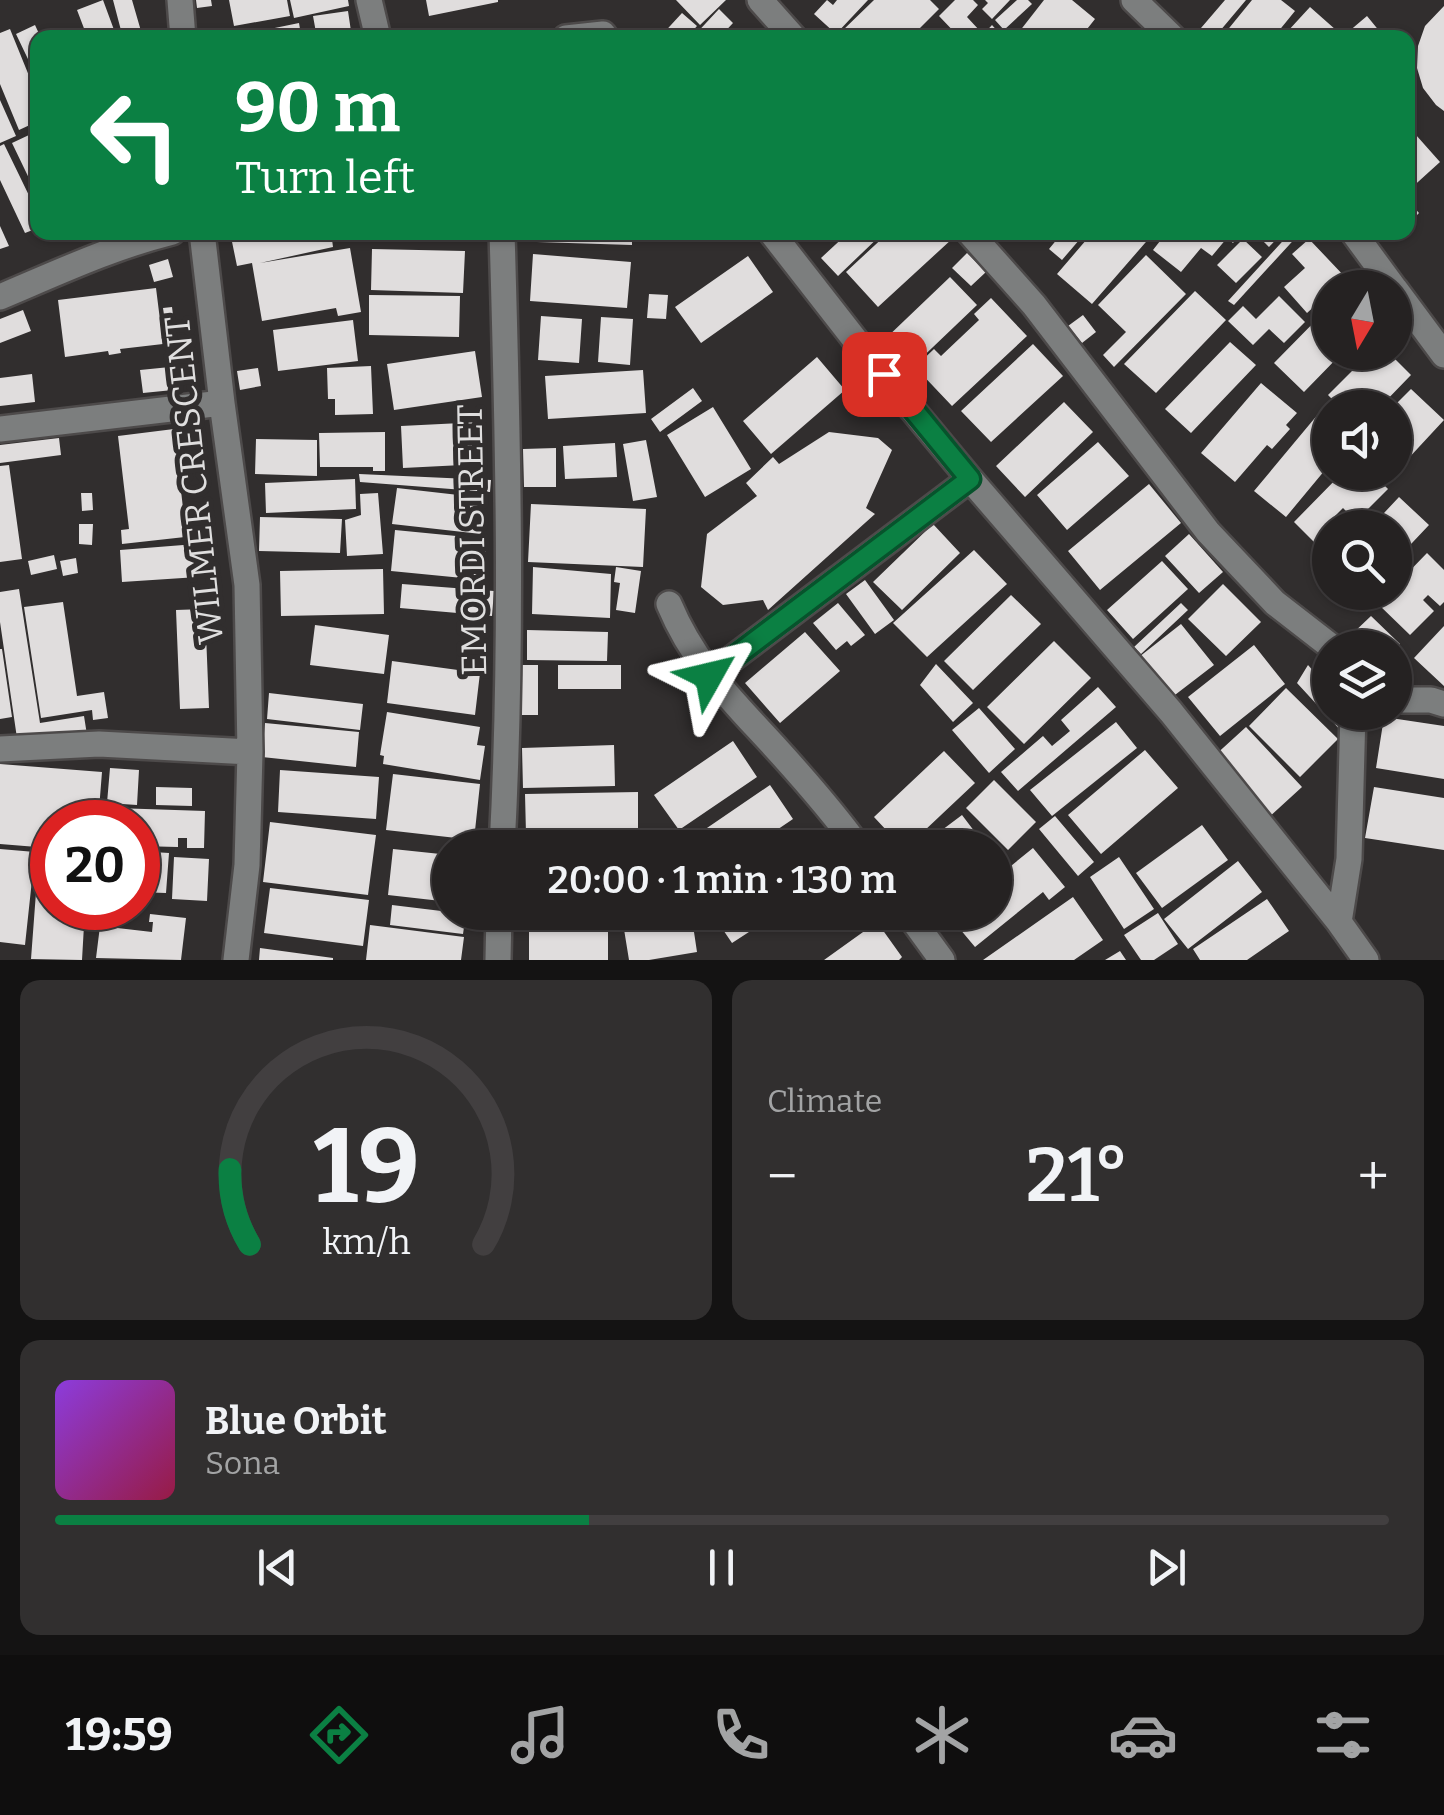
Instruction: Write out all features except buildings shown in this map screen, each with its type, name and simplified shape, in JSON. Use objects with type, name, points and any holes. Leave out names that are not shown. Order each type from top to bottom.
[{"type":"street","points":[[180,0],[183,30]]},
{"type":"street","points":[[369,0],[376,30]]},
{"type":"street","points":[[760,0],[787,30]]},
{"type":"street","points":[[1134,0],[1165,30]]},
{"type":"street","points":[[0,297],[140,240]]},
{"type":"street","name":"WILMER CRESCENT","points":[[203,240],[247,584],[247,865],[236,960]]},
{"type":"street","name":"EMORDI STREET","points":[[502,240],[509,624],[503,830]]},
{"type":"street","points":[[777,240],[970,479],[1171,712],[1366,960]]},
{"type":"street","points":[[976,240],[1034,305],[1208,532],[1276,602],[1312,631]]},
{"type":"street","points":[[1358,240],[1380,270]]},
{"type":"street","points":[[1412,312],[1444,355]]},
{"type":"street","points":[[0,429],[222,404]]},
{"type":"street","points":[[709,676],[970,479]]},
{"type":"street","points":[[669,604],[681,634],[709,676],[846,830]]},
{"type":"street","points":[[1412,700],[1444,704]]},
{"type":"street","points":[[1338,922],[1349,859],[1353,730]]},
{"type":"street","points":[[0,750],[99,744],[250,752]]},
{"type":"street","points":[[498,960],[499,930]]},
{"type":"street","points":[[920,930],[942,960]]},
{"type":"route","points":[[709,676],[970,479],[884,374]]}]
